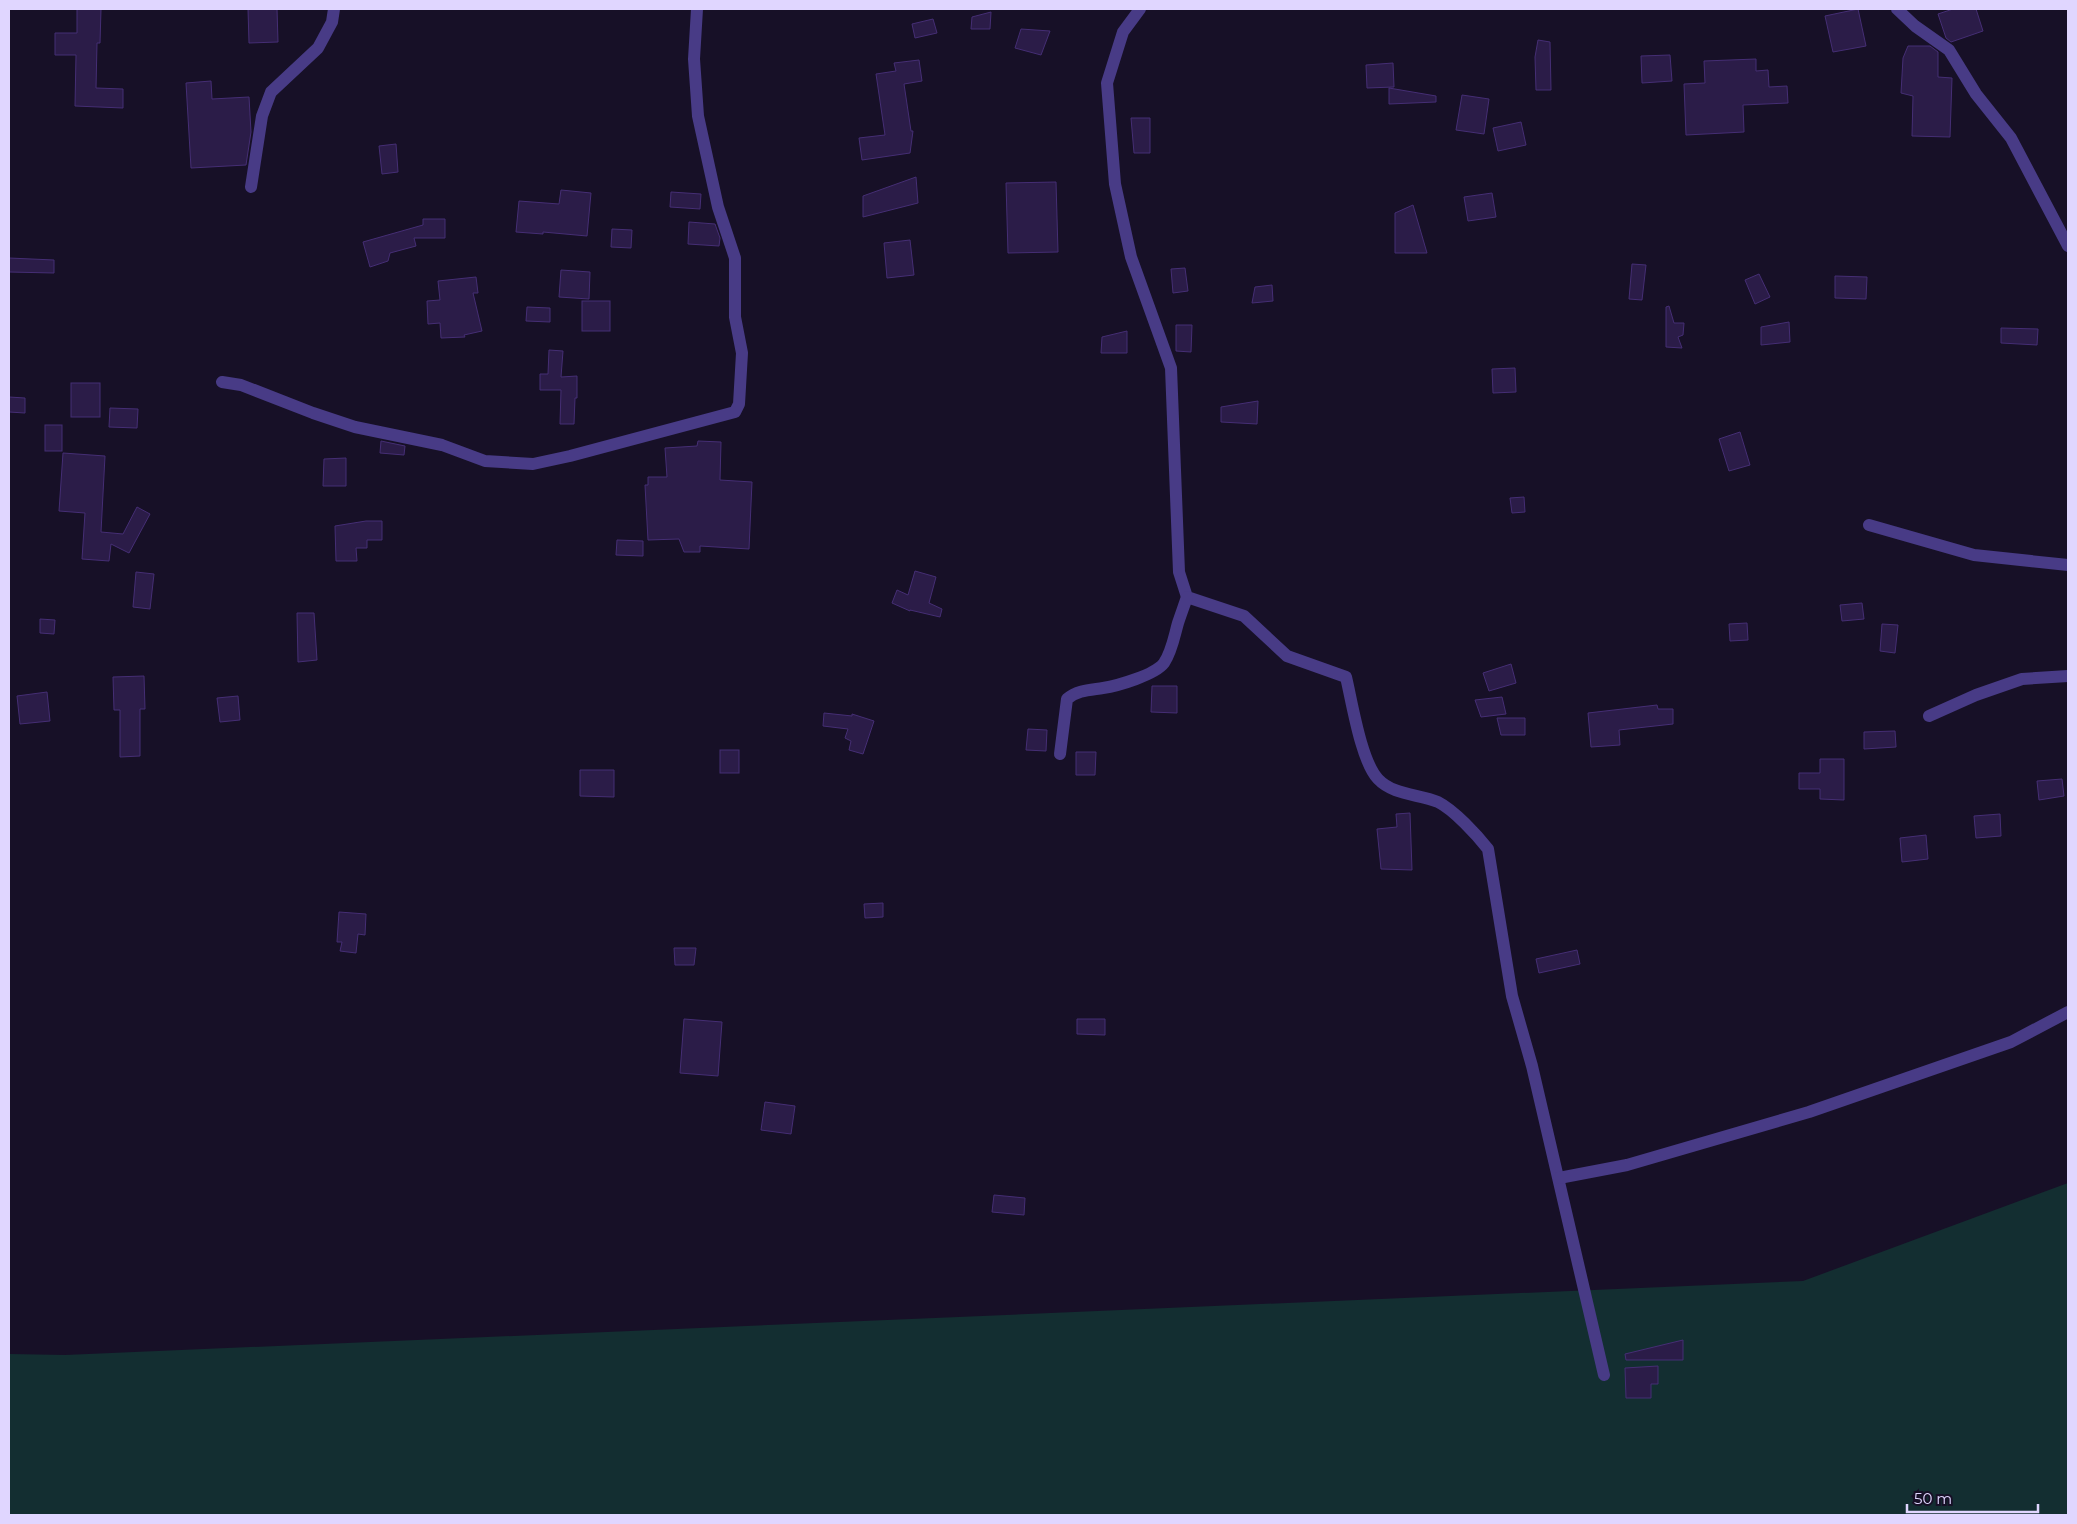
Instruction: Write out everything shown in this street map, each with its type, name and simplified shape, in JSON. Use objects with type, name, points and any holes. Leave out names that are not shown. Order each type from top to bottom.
[{"type":"street","points":[[251,187],[262,116],[271,92],[318,48],[332,22],[334,9]]},
{"type":"street","points":[[222,382],[241,385],[355,427],[442,445],[485,461],[533,464],[735,412],[739,404],[742,353],[735,317],[735,258],[718,207],[698,116],[694,59],[697,9]]},
{"type":"street","points":[[1060,754],[1067,700],[1073,694],[1083,690],[1115,686],[1140,678],[1163,664],[1175,639],[1177,625],[1188,597],[1179,572],[1171,368],[1131,258],[1114,175],[1108,83],[1123,32],[1140,9]]},
{"type":"street","points":[[1897,9],[1914,26],[1949,50],[1976,94],[2010,138],[2068,246]]},
{"type":"street","points":[[1869,525],[1974,555],[2068,565]]},
{"type":"street","points":[[1188,597],[1244,616],[1287,656],[1346,677],[1366,760],[1377,779],[1392,789],[1439,803],[1473,831],[1488,849],[1512,996],[1532,1066],[1604,1375]]},
{"type":"street","points":[[1929,716],[1976,695],[2022,679],[2068,676]]},
{"type":"street","points":[[1559,1178],[1627,1165],[1809,1112],[2011,1042],[2068,1012]]},
{"type":"green space","points":[[2068,1183],[2068,1515],[9,1515],[9,1354],[65,1355],[1803,1281]]},
{"type":"building","points":[[77,9],[101,9],[100,43],[97,43],[96,88],[123,89],[123,108],[75,106],[76,55],[55,55],[55,33],[77,33]]},
{"type":"building","points":[[248,9],[277,9],[278,42],[249,43]]},
{"type":"building","points":[[1858,9],[1866,46],[1833,52],[1825,16]]},
{"type":"building","points":[[1953,9],[1976,9],[1983,31],[1951,42],[1946,38],[1938,14]]},
{"type":"building","points":[[991,12],[990,29],[971,29],[972,17]]},
{"type":"building","points":[[933,19],[937,33],[915,38],[912,24]]},
{"type":"building","points":[[1021,29],[1050,31],[1041,55],[1015,48]]},
{"type":"building","points":[[1538,40],[1550,42],[1551,90],[1536,90],[1535,57]]},
{"type":"building","points":[[1908,46],[1930,46],[1938,52],[1938,77],[1952,78],[1950,137],[1912,136],[1913,96],[1901,93],[1903,58]]},
{"type":"building","points":[[1670,55],[1672,81],[1642,83],[1641,56]]},
{"type":"building","points":[[1756,59],[1756,71],[1768,70],[1769,87],[1787,86],[1788,103],[1743,105],[1744,132],[1686,135],[1684,84],[1705,83],[1704,61]]},
{"type":"building","points":[[919,60],[922,81],[904,84],[911,131],[913,131],[910,153],[862,160],[859,138],[885,135],[876,74],[896,71],[894,63]]},
{"type":"building","points":[[1393,63],[1394,87],[1367,88],[1366,65]]},
{"type":"building","points":[[211,81],[212,99],[249,97],[251,132],[246,165],[191,168],[186,83]]},
{"type":"building","points":[[1389,88],[1436,96],[1436,102],[1389,104]]},
{"type":"building","points":[[1462,95],[1489,99],[1484,134],[1456,130]]},
{"type":"building","points":[[1131,118],[1150,118],[1150,153],[1134,153]]},
{"type":"building","points":[[1521,122],[1526,145],[1498,151],[1493,128]]},
{"type":"building","points":[[396,144],[398,172],[382,174],[379,146]]},
{"type":"building","points":[[916,177],[918,203],[863,217],[863,196]]},
{"type":"building","points":[[1056,182],[1058,252],[1008,253],[1006,183]]},
{"type":"building","points":[[561,190],[591,193],[587,236],[543,232],[543,234],[516,232],[519,201],[559,204]]},
{"type":"building","points":[[671,192],[701,194],[700,209],[670,207]]},
{"type":"building","points":[[1492,193],[1496,217],[1468,221],[1464,197]]},
{"type":"building","points":[[1413,205],[1427,253],[1395,253],[1395,213]]},
{"type":"building","points":[[423,219],[445,219],[445,238],[414,238],[416,246],[390,253],[388,261],[370,267],[363,242],[423,225]]},
{"type":"building","points":[[689,222],[715,224],[720,238],[719,246],[688,244]]},
{"type":"building","points":[[612,229],[632,230],[631,248],[611,247]]},
{"type":"building","points":[[910,240],[914,275],[887,278],[884,243]]},
{"type":"building","points":[[9,258],[54,260],[54,273],[9,272]]},
{"type":"building","points":[[1632,264],[1646,265],[1642,300],[1629,299]]},
{"type":"building","points":[[1185,268],[1188,291],[1173,293],[1171,269]]},
{"type":"building","points":[[561,270],[590,272],[589,299],[559,297]]},
{"type":"building","points":[[1759,274],[1770,297],[1755,304],[1745,280]]},
{"type":"building","points":[[1835,276],[1867,277],[1866,299],[1835,298]]},
{"type":"building","points":[[476,277],[478,293],[473,293],[482,331],[464,335],[465,337],[441,338],[440,323],[428,324],[427,301],[440,300],[438,281]]},
{"type":"building","points":[[1272,285],[1273,301],[1252,303],[1255,287]]},
{"type":"building","points":[[582,301],[610,301],[610,331],[582,331]]},
{"type":"building","points":[[1669,306],[1674,323],[1684,323],[1683,335],[1678,337],[1682,348],[1666,347],[1666,307]]},
{"type":"building","points":[[527,307],[550,308],[550,322],[526,321]]},
{"type":"building","points":[[1789,322],[1790,342],[1761,345],[1761,327]]},
{"type":"building","points":[[1176,325],[1192,325],[1191,352],[1176,351]]},
{"type":"building","points":[[2001,328],[2038,329],[2037,345],[2001,343]]},
{"type":"building","points":[[1127,331],[1127,353],[1101,353],[1102,337]]},
{"type":"building","points":[[549,350],[563,351],[561,377],[577,376],[574,424],[560,424],[561,390],[540,390],[540,374],[548,374]]},
{"type":"building","points":[[1515,368],[1516,392],[1493,393],[1492,369]]},
{"type":"building","points":[[71,383],[100,383],[100,417],[71,417]]},
{"type":"building","points":[[9,397],[25,398],[25,413],[9,412]]},
{"type":"building","points":[[1258,401],[1257,424],[1221,422],[1221,407]]},
{"type":"building","points":[[110,408],[138,409],[137,428],[109,427]]},
{"type":"building","points":[[45,425],[62,425],[62,451],[45,451]]},
{"type":"building","points":[[1740,432],[1750,465],[1729,471],[1719,439]]},
{"type":"building","points":[[381,441],[405,446],[404,455],[380,453]]},
{"type":"building","points":[[698,441],[721,442],[720,480],[752,482],[749,549],[700,546],[700,552],[684,552],[679,539],[648,540],[645,485],[648,485],[648,477],[667,477],[665,448],[697,446]]},
{"type":"building","points":[[63,453],[105,456],[101,532],[123,534],[137,507],[150,514],[129,553],[111,544],[109,561],[82,559],[85,513],[59,511]]},
{"type":"building","points":[[346,458],[346,486],[323,486],[324,459]]},
{"type":"building","points":[[1524,497],[1525,512],[1512,513],[1510,498]]},
{"type":"building","points":[[366,521],[382,521],[382,540],[367,540],[367,548],[356,548],[357,561],[336,561],[335,526]]},
{"type":"building","points":[[617,540],[643,541],[643,556],[616,555]]},
{"type":"building","points":[[915,571],[936,577],[929,603],[942,609],[940,617],[910,611],[892,603],[897,590],[908,595]]},
{"type":"building","points":[[136,572],[154,574],[150,609],[133,607]]},
{"type":"building","points":[[1862,603],[1864,619],[1842,621],[1840,605]]},
{"type":"building","points":[[297,613],[314,613],[317,660],[298,662]]},
{"type":"building","points":[[40,619],[55,620],[54,634],[40,633]]},
{"type":"building","points":[[1747,623],[1748,640],[1730,641],[1729,624]]},
{"type":"building","points":[[1882,624],[1898,625],[1895,653],[1880,651]]},
{"type":"building","points":[[1511,664],[1516,683],[1489,691],[1483,673]]},
{"type":"building","points":[[144,676],[145,709],[140,709],[140,756],[120,757],[120,710],[114,710],[113,677]]},
{"type":"building","points":[[1152,686],[1177,686],[1177,713],[1151,712]]},
{"type":"building","points":[[47,692],[50,721],[20,724],[17,696]]},
{"type":"building","points":[[238,696],[240,720],[220,722],[217,698]]},
{"type":"building","points":[[1502,697],[1506,714],[1481,717],[1475,700]]},
{"type":"building","points":[[1657,705],[1658,709],[1673,709],[1673,724],[1619,730],[1620,745],[1591,747],[1588,713]]},
{"type":"building","points":[[824,713],[852,716],[852,714],[874,721],[863,754],[849,750],[851,741],[845,738],[848,729],[823,726]]},
{"type":"building","points":[[1497,718],[1525,718],[1525,735],[1501,735]]},
{"type":"building","points":[[1028,729],[1047,730],[1046,751],[1026,750]]},
{"type":"building","points":[[1895,731],[1896,747],[1864,749],[1864,732]]},
{"type":"building","points":[[720,750],[739,750],[739,773],[720,773]]},
{"type":"building","points":[[1076,752],[1096,752],[1095,775],[1076,775]]},
{"type":"building","points":[[1820,759],[1844,759],[1844,800],[1820,799],[1820,789],[1799,789],[1799,773],[1820,773]]},
{"type":"building","points":[[580,770],[614,770],[614,797],[580,796]]},
{"type":"building","points":[[2062,779],[2064,796],[2039,800],[2037,781]]},
{"type":"building","points":[[1410,813],[1412,870],[1381,869],[1377,829],[1397,827],[1396,814]]},
{"type":"building","points":[[2000,814],[2001,836],[1976,838],[1974,816]]},
{"type":"building","points":[[1926,835],[1928,859],[1902,862],[1900,838]]},
{"type":"building","points":[[883,903],[883,917],[865,918],[864,904]]},
{"type":"building","points":[[339,912],[366,914],[365,935],[358,934],[356,953],[340,951],[342,942],[337,942]]},
{"type":"building","points":[[674,948],[696,948],[694,965],[675,965]]},
{"type":"building","points":[[1577,950],[1580,964],[1539,973],[1536,959]]},
{"type":"building","points":[[684,1019],[722,1022],[718,1076],[680,1073]]},
{"type":"building","points":[[1077,1019],[1105,1019],[1105,1035],[1077,1034]]},
{"type":"building","points":[[765,1102],[795,1106],[791,1134],[761,1130]]},
{"type":"building","points":[[994,1195],[1025,1198],[1024,1215],[992,1212]]},
{"type":"building","points":[[1683,1340],[1683,1360],[1626,1360],[1625,1354]]},
{"type":"building","points":[[1658,1366],[1658,1384],[1651,1384],[1651,1398],[1626,1398],[1625,1368]]}]
